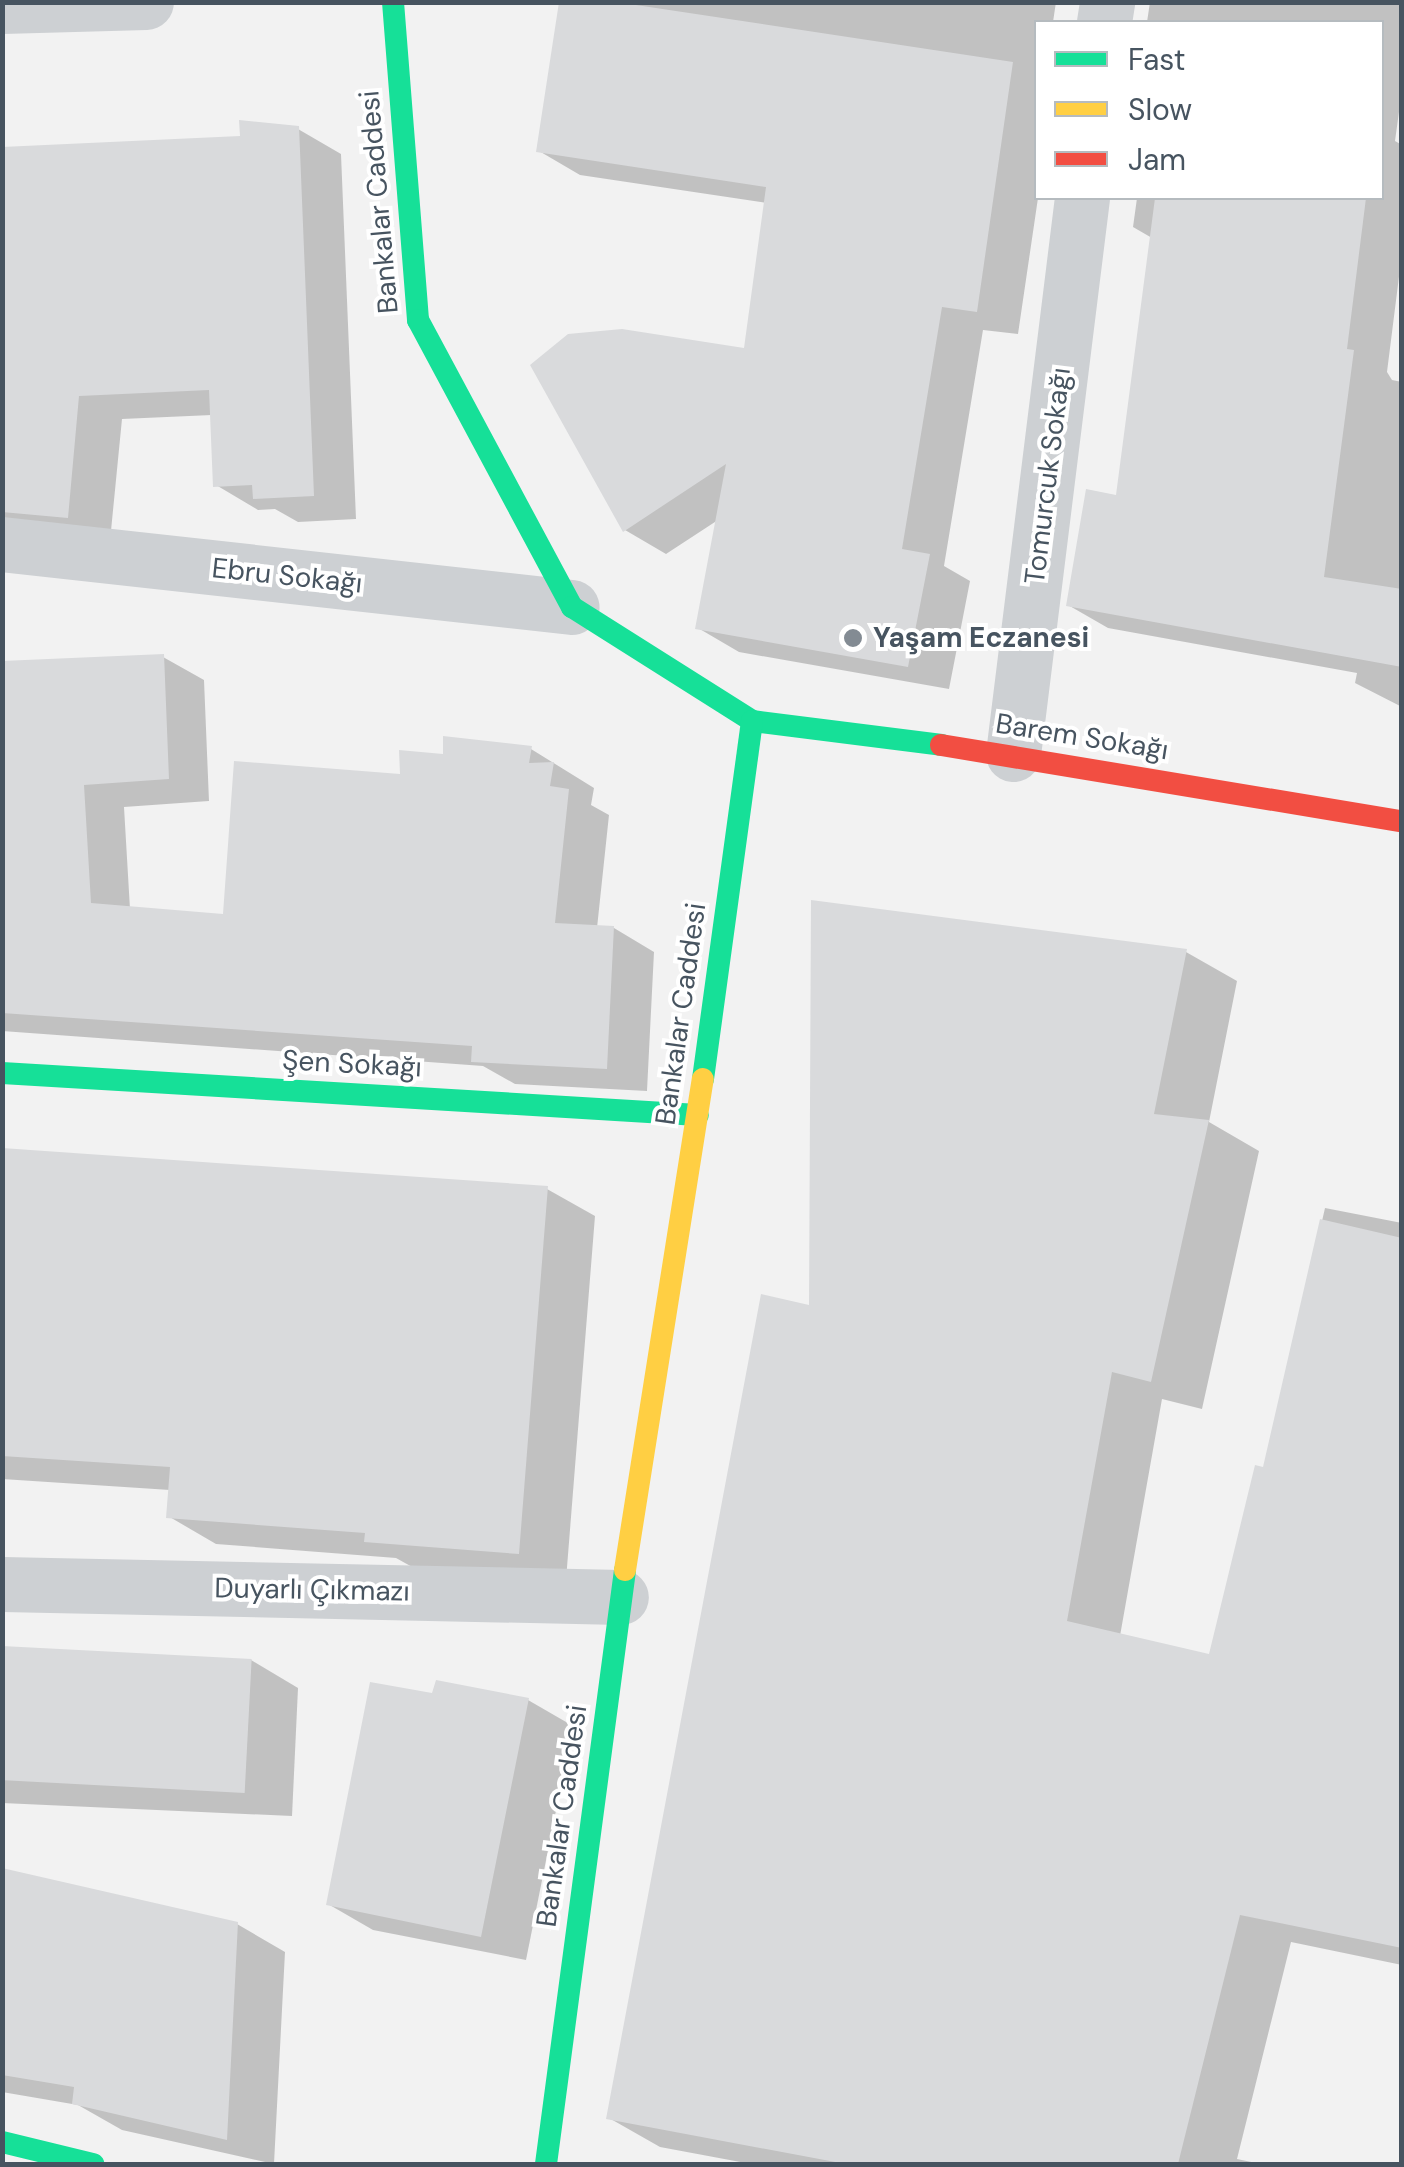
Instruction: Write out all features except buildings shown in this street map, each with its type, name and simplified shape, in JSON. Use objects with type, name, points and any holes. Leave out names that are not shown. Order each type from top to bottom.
[{"type":"street","points":[[2,6],[146,2]]},
{"type":"street","name":"Bankalar Caddesi","points":[[393,2],[418,320],[572,607],[752,721],[698,1115],[621,1596],[546,2164]]},
{"type":"street","name":"Tomurcuk Sokağı","points":[[1014,754],[1082,200]]},
{"type":"street","name":"Ebru Sokağı","points":[[2,544],[572,607]]},
{"type":"street","name":"Barem Sokağı","points":[[752,721],[1014,754],[1402,821]]},
{"type":"street","name":"Şen Sokağı","points":[[2,1073],[698,1115]]},
{"type":"street","name":"Duyarlı Çıkmazı","points":[[2,1584],[621,1596]]},
{"type":"street","points":[[2,2142],[93,2164]]},
{"type":"traffic: fast","points":[[393,2],[418,320],[572,607],[752,721],[941,745]]},
{"type":"traffic: fast","points":[[703,1079],[752,721]]},
{"type":"traffic: fast","points":[[2,1073],[698,1115]]},
{"type":"traffic: fast","points":[[546,2164],[625,1570]]},
{"type":"traffic: fast","points":[[2,2142],[93,2164]]},
{"type":"traffic: slow","points":[[625,1570],[703,1079]]},
{"type":"traffic: jam","points":[[941,745],[1402,821]]},
{"type":"place","name":"Yaşam Eczanesi","points":[[853,638]]}]
